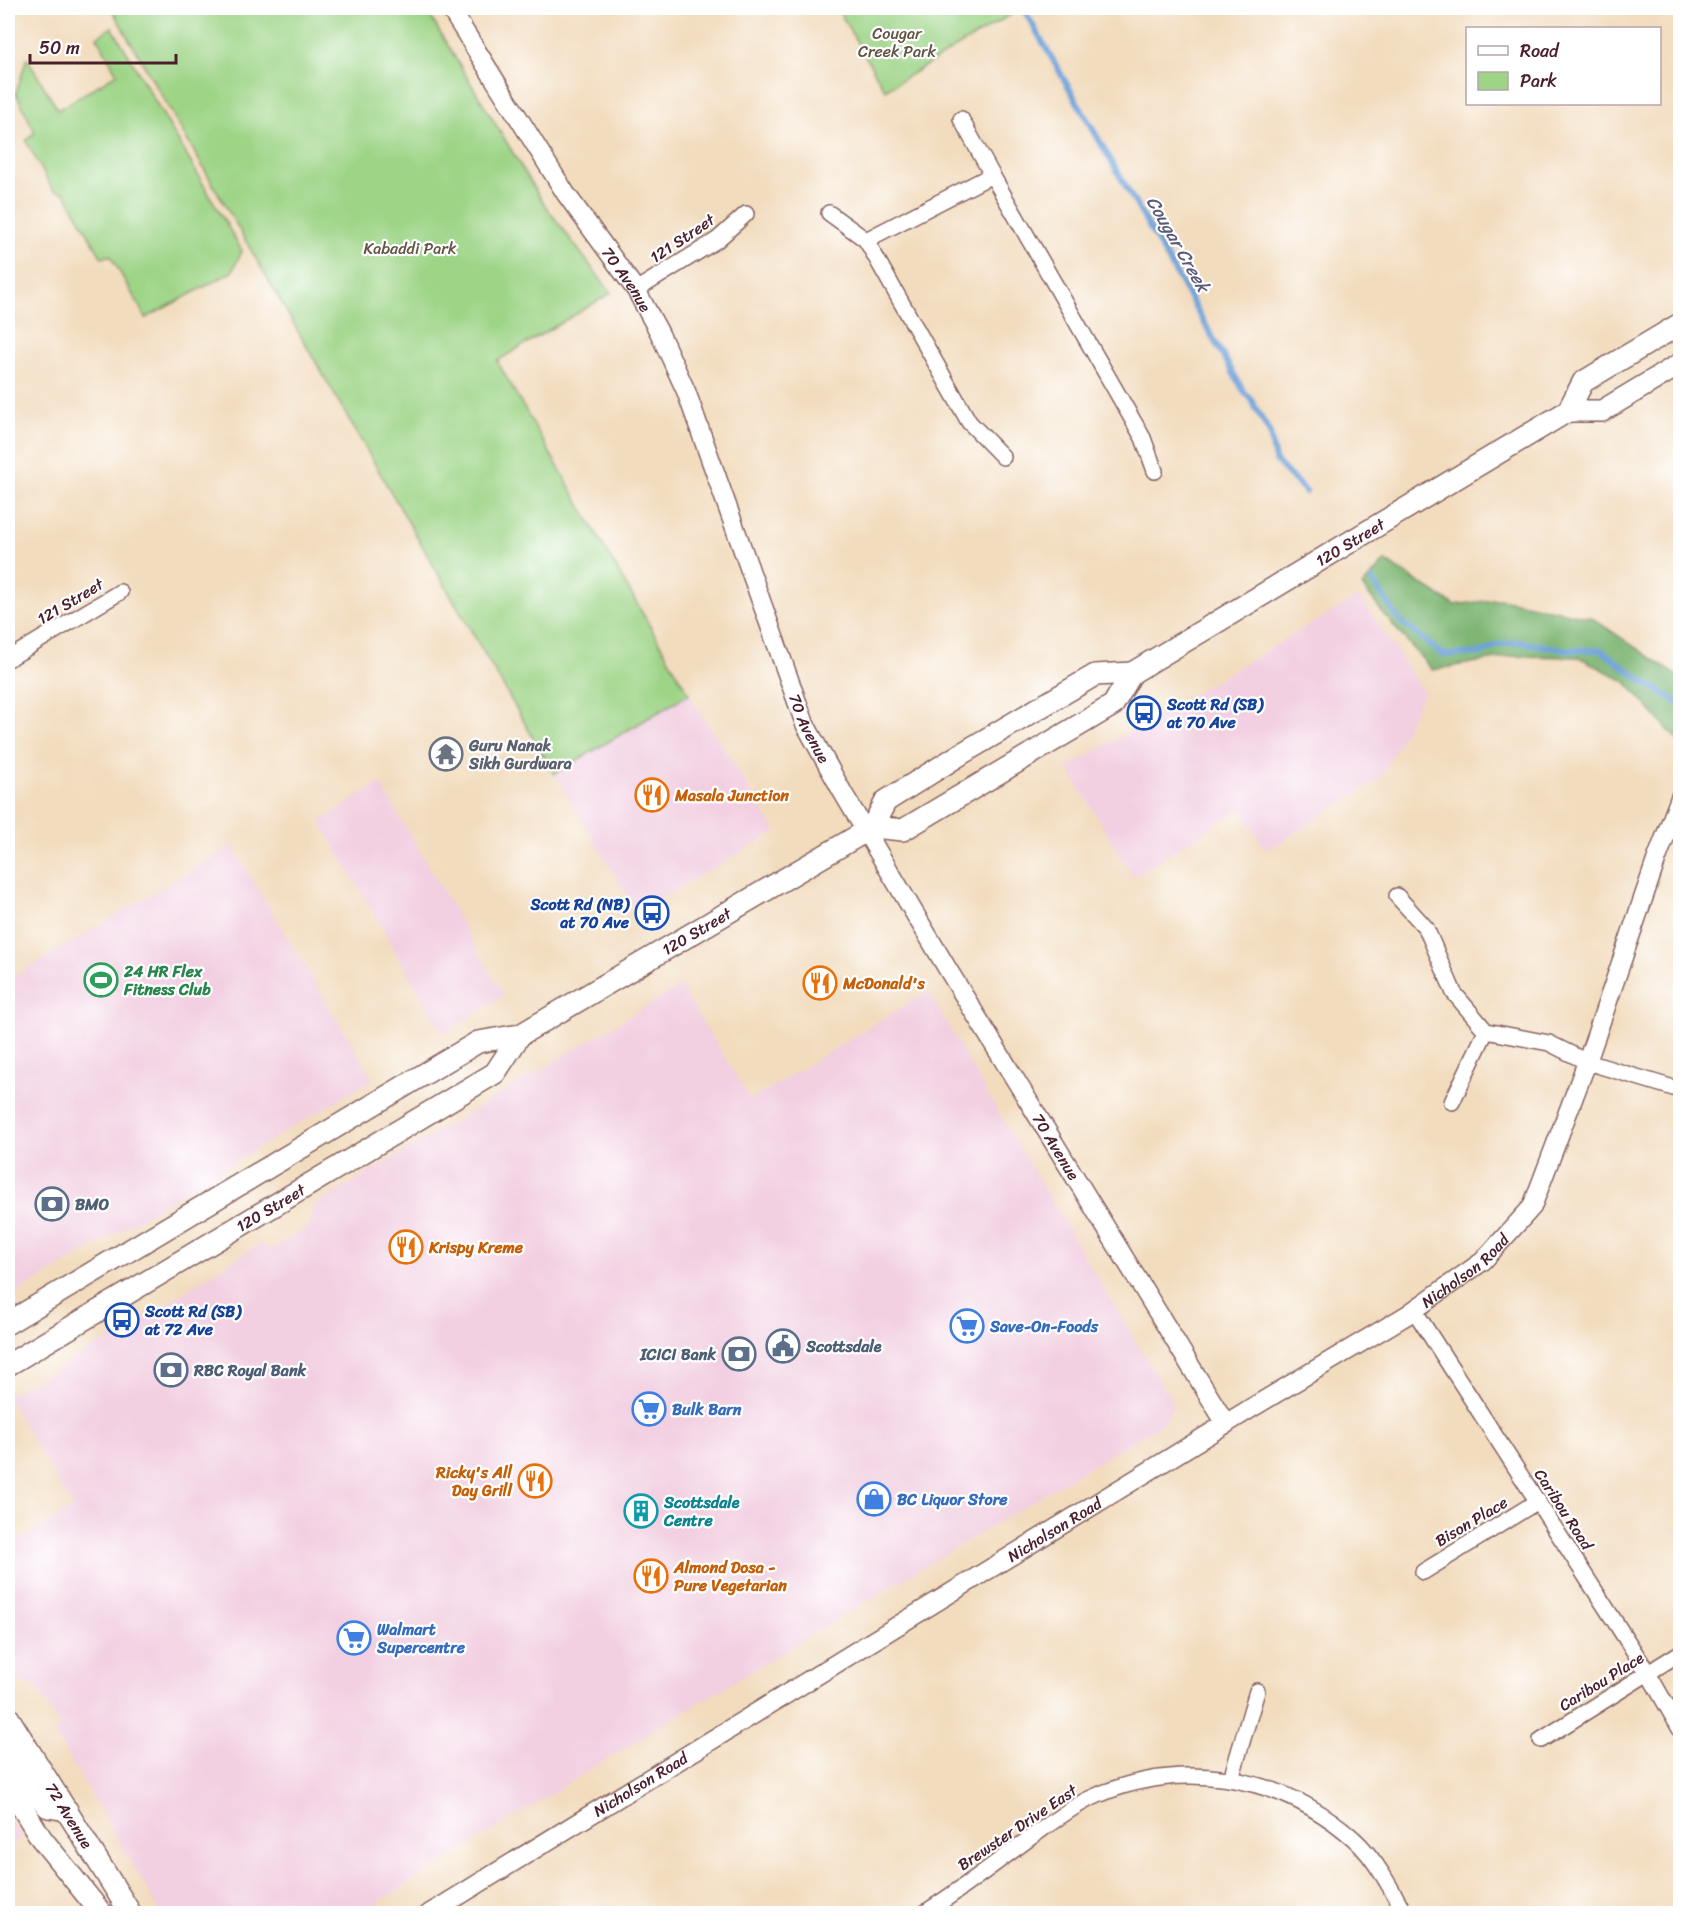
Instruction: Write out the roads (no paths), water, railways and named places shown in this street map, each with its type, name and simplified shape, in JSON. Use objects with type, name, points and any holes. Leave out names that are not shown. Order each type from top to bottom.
[{"type":"main road","points":[[1680,324],[1583,382],[1568,411],[1602,411],[1680,364]]},
{"type":"main road","name":"120 Street","points":[[8,1323],[478,1042],[520,1035],[869,829],[886,801],[1095,675],[1132,673],[1568,411]]},
{"type":"main road","name":"120 Street","points":[[869,829],[903,830],[1113,705],[1132,673]]},
{"type":"main road","name":"120 Street","points":[[8,1365],[495,1073],[520,1035]]},
{"type":"main road","name":"72 Avenue","points":[[8,1717],[131,1914]]},
{"type":"main road","points":[[8,1750],[31,1787],[48,1807],[67,1810]]},
{"type":"main road","name":"72 Avenue","points":[[8,1784],[41,1838],[102,1914]]},
{"type":"street","name":"70 Avenue","points":[[450,8],[566,194],[636,290],[659,332],[686,391],[805,724],[869,829],[947,968],[1226,1424]]},
{"type":"street","points":[[961,119],[1143,438],[1155,471]]},
{"type":"street","points":[[866,240],[992,175]]},
{"type":"street","name":"121 Street","points":[[636,290],[717,240],[746,213]]},
{"type":"street","points":[[829,213],[866,240],[969,422],[1003,457]]},
{"type":"street","name":"121 Street","points":[[8,659],[120,592]]},
{"type":"street","name":"Nicholson Road","points":[[429,1914],[1414,1310],[1483,1261],[1532,1207],[1587,1062],[1680,798]]},
{"type":"street","points":[[1396,896],[1426,928],[1454,993],[1486,1031],[1549,1043],[1587,1062],[1680,1090]]},
{"type":"street","points":[[1452,1102],[1486,1031]]},
{"type":"street","name":"Caribou Road","points":[[1414,1310],[1648,1673],[1680,1729]]},
{"type":"street","name":"Bison Place","points":[[1423,1572],[1538,1502]]},
{"type":"street","name":"Caribou Place","points":[[1541,1740],[1680,1653]]},
{"type":"street","points":[[1231,1779],[1257,1691]]},
{"type":"street","name":"Brewster Drive East","points":[[928,1912],[1086,1801],[1118,1787],[1149,1779],[1209,1776],[1231,1779],[1275,1792],[1318,1811],[1355,1840],[1386,1878],[1405,1914]]},
{"type":"waterway","name":"Cougar Creek","points":[[1023,8],[1270,433],[1275,460],[1306,492]]},
{"type":"waterway","name":"Cougar Creek","points":[[1372,580],[1399,620],[1443,655],[1483,653],[1497,645],[1518,642],[1570,650],[1601,650],[1640,679],[1680,704]]},
{"type":"place","name":"Scott Rd (SB) at 70 Ave","points":[[1144,713]]},
{"type":"place","name":"Guru Nanak Sikh Gurdwara","points":[[446,754]]},
{"type":"place","name":"Masala Junction","points":[[652,795]]},
{"type":"place","name":"Scott Rd (NB) at 70 Ave","points":[[652,913]]},
{"type":"place","name":"24 HR Flex Fitness Club","points":[[101,980]]},
{"type":"place","name":"McDonald's","points":[[820,983]]},
{"type":"place","name":"BMO","points":[[52,1204]]},
{"type":"place","name":"Krispy Kreme","points":[[406,1247]]},
{"type":"place","name":"Scott Rd (SB) at 72 Ave","points":[[122,1320]]},
{"type":"place","name":"Save-On-Foods","points":[[967,1326]]},
{"type":"place","name":"Scottsdale","points":[[783,1346]]},
{"type":"place","name":"ICICI Bank","points":[[739,1354]]},
{"type":"place","name":"RBC Royal Bank","points":[[171,1370]]},
{"type":"place","name":"Bulk Barn","points":[[649,1409]]},
{"type":"place","name":"Ricky's All Day Grill","points":[[535,1481]]},
{"type":"place","name":"BC Liquor Store","points":[[874,1499]]},
{"type":"place","name":"Scottsdale Centre","points":[[641,1511]]},
{"type":"place","name":"Almond Dosa - Pure Vegetarian","points":[[651,1576]]},
{"type":"place","name":"Walmart Supercentre","points":[[354,1638]]},
{"type":"park label","name":"Cougar Creek Park","points":[[897,42]]},
{"type":"park label","name":"Kabaddi Park","points":[[410,248]]}]
